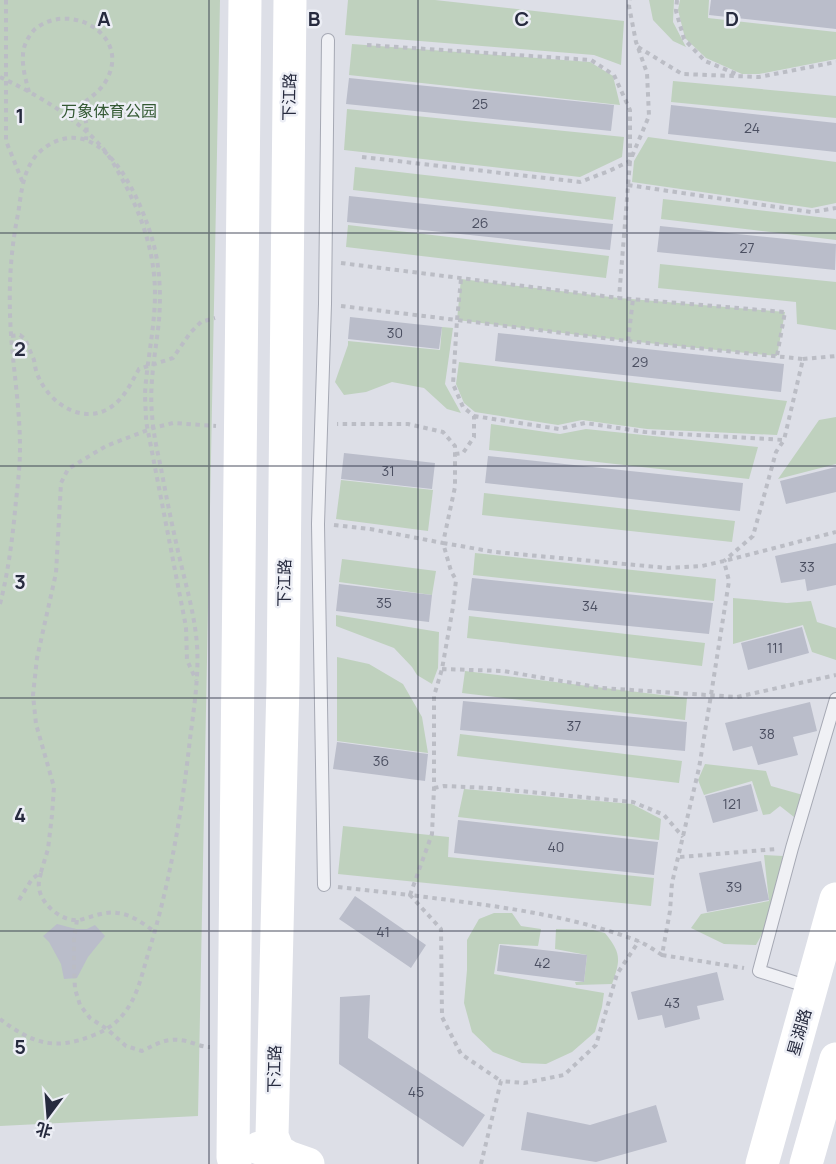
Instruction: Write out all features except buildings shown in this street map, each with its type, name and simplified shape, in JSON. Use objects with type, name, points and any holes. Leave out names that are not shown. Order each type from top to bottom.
[{"type":"main road","points":[[245,0],[234,1154],[288,1157],[308,1164]]},
{"type":"main road","name":"下江路","points":[[278,1157],[272,1136],[283,683],[290,0]]},
{"type":"main road","name":"星湖路","points":[[762,1164],[836,899]]},
{"type":"main road","points":[[806,1164],[836,1059]]},
{"type":"lane","points":[[324,885],[318,524],[325,304],[328,40]]},
{"type":"lane","points":[[811,988],[759,971],[836,699]]},
{"type":"path","points":[[6,0],[6,141],[23,183]]},
{"type":"path","points":[[362,157],[580,182],[630,160],[649,116],[647,73],[638,46],[629,6],[630,0]]},
{"type":"path","points":[[677,0],[676,11],[684,39],[705,61],[742,76]]},
{"type":"path","points":[[28,92],[23,66],[24,46],[38,26],[59,14],[70,14],[80,16],[97,26],[108,40],[112,54],[111,68],[107,81],[98,92],[78,108],[87,123],[86,140]]},
{"type":"path","points":[[367,45],[591,60],[614,75],[630,110],[630,160],[619,298]]},
{"type":"path","points":[[638,46],[681,74],[759,77],[836,62]]},
{"type":"path","points":[[0,77],[56,108],[103,148],[116,167],[136,207],[148,240],[154,270],[155,312],[146,393],[147,421],[186,627],[187,660],[196,680]]},
{"type":"path","points":[[0,604],[12,548],[19,473],[19,420],[11,336],[11,253],[23,183],[31,162],[52,143],[75,138],[86,140],[111,157],[128,182],[141,208],[153,242],[160,285],[159,318],[151,386],[153,428],[195,624],[196,680],[186,776],[173,856],[155,932],[136,992],[123,1015],[107,1029],[75,1042],[60,1044],[43,1043],[27,1037],[0,1019]]},
{"type":"path","points":[[628,185],[811,212],[836,208]]},
{"type":"path","points":[[325,261],[619,298],[785,312],[777,356]]},
{"type":"path","points":[[461,279],[453,384],[463,407],[474,417],[559,429],[585,423],[645,432],[783,440]]},
{"type":"path","points":[[628,341],[633,299]]},
{"type":"path","points":[[325,304],[628,341],[803,359],[836,356]]},
{"type":"path","points":[[11,336],[20,335],[25,339],[39,379],[61,405],[73,412],[98,414],[114,406],[123,397],[139,369],[173,358],[190,333],[201,322],[220,316]]},
{"type":"path","points":[[724,561],[753,536],[776,452],[783,440],[803,359]]},
{"type":"path","points":[[455,454],[463,453],[474,436],[474,417]]},
{"type":"path","points":[[155,932],[134,918],[116,912],[77,920],[60,915],[46,905],[39,886],[48,849],[54,787],[36,724],[33,695],[37,658],[56,573],[61,483],[68,469],[106,446],[153,428],[173,423],[241,427]]},
{"type":"path","points":[[322,425],[408,424],[443,432],[455,446],[455,487],[443,543],[456,580],[442,669],[434,696],[432,834],[410,895]]},
{"type":"path","points":[[318,524],[370,529],[495,552],[668,567],[702,566],[836,532]]},
{"type":"path","points":[[662,955],[670,911],[672,883],[680,857],[699,768],[729,581],[724,561]]},
{"type":"path","points":[[442,669],[503,671],[602,688],[737,697],[836,675]]},
{"type":"path","points":[[434,788],[444,786],[489,788],[633,802],[664,815],[684,837]]},
{"type":"path","points":[[680,857],[792,848]]},
{"type":"path","points":[[19,900],[32,879],[41,872]]},
{"type":"path","points":[[324,885],[490,906],[574,921],[639,942],[662,955],[759,971]]},
{"type":"path","points":[[410,895],[441,929],[442,1017],[460,1054],[501,1081],[524,1083],[564,1075],[596,1045],[617,974],[639,942]]},
{"type":"path","points":[[77,920],[74,939],[75,990],[81,1005],[90,1017],[126,1046],[142,1051],[167,1039],[186,1041],[202,1047],[234,1046]]},
{"type":"path","points":[[481,1164],[501,1081]]},
{"type":"green space","name":"万象体育公园","points":[[0,0],[220,0],[198,1116],[0,1126]]},
{"type":"green space","points":[[348,0],[435,0],[624,21],[621,65],[594,55],[345,35]]},
{"type":"green space","points":[[649,0],[674,0],[673,22],[686,47],[673,41],[653,20]]},
{"type":"green space","points":[[680,0],[709,0],[708,18],[836,32],[836,59],[759,74],[742,74],[706,58],[685,38],[678,10]]},
{"type":"green space","points":[[352,44],[590,62],[613,76],[620,105],[349,75]]},
{"type":"green space","points":[[673,81],[836,96],[836,118],[671,102]]},
{"type":"green space","points":[[347,109],[624,137],[622,157],[580,177],[344,150]]},
{"type":"green space","points":[[648,137],[836,162],[836,203],[812,208],[632,182],[634,161]]},
{"type":"green space","points":[[355,167],[616,197],[613,220],[353,190]]},
{"type":"green space","points":[[663,199],[836,219],[836,240],[661,219]]},
{"type":"green space","points":[[348,225],[609,256],[606,278],[346,247]]},
{"type":"green space","points":[[660,264],[836,282],[836,330],[797,324],[796,302],[658,288]]},
{"type":"green space","points":[[461,279],[619,298],[785,312],[777,356],[628,341],[457,320]]},
{"type":"green space","points":[[442,327],[453,328],[445,384],[461,413],[447,409],[424,388],[392,382],[366,392],[344,395],[335,382],[348,341],[440,350]]},
{"type":"green space","points":[[459,362],[787,401],[777,435],[647,429],[582,420],[558,425],[475,412],[464,403],[456,384]]},
{"type":"green space","points":[[836,417],[836,464],[778,479],[819,420]]},
{"type":"green space","points":[[491,424],[560,434],[586,429],[758,447],[749,479],[489,450]]},
{"type":"green space","points":[[341,480],[433,490],[428,531],[336,519]]},
{"type":"green space","points":[[484,493],[735,521],[732,542],[482,515]]},
{"type":"green space","points":[[475,553],[716,579],[714,601],[473,575]]},
{"type":"green space","points":[[342,559],[436,571],[432,595],[339,582]]},
{"type":"green space","points":[[733,598],[787,603],[811,601],[817,622],[836,628],[836,660],[812,652],[803,625],[733,644]]},
{"type":"green space","points":[[336,615],[439,632],[438,668],[432,684],[417,675],[394,648],[336,626]]},
{"type":"green space","points":[[469,616],[705,643],[702,666],[467,638]]},
{"type":"green space","points":[[337,657],[369,664],[403,684],[422,717],[428,753],[337,741]]},
{"type":"green space","points":[[465,671],[687,698],[685,720],[462,693]]},
{"type":"green space","points":[[460,734],[682,761],[679,783],[457,756]]},
{"type":"green space","points":[[705,764],[766,771],[771,786],[803,795],[794,817],[780,806],[770,814],[763,815],[752,781],[704,795],[698,780]]},
{"type":"green space","points":[[464,789],[632,804],[661,819],[659,840],[458,817]]},
{"type":"green space","points":[[343,826],[449,837],[448,857],[654,878],[651,906],[338,874]]},
{"type":"green space","points":[[764,855],[783,856],[766,927],[756,945],[724,944],[691,928],[701,914],[769,901]]},
{"type":"green space","points":[[494,913],[512,913],[521,926],[541,929],[538,946],[499,944],[494,974],[488,973],[604,993],[595,1032],[572,1052],[546,1064],[522,1063],[493,1052],[472,1032],[464,1003],[467,940],[479,919]]},
{"type":"green space","points":[[556,929],[593,930],[605,933],[617,951],[618,957],[612,984],[576,985],[575,982],[584,982],[587,955],[555,949]]}]
